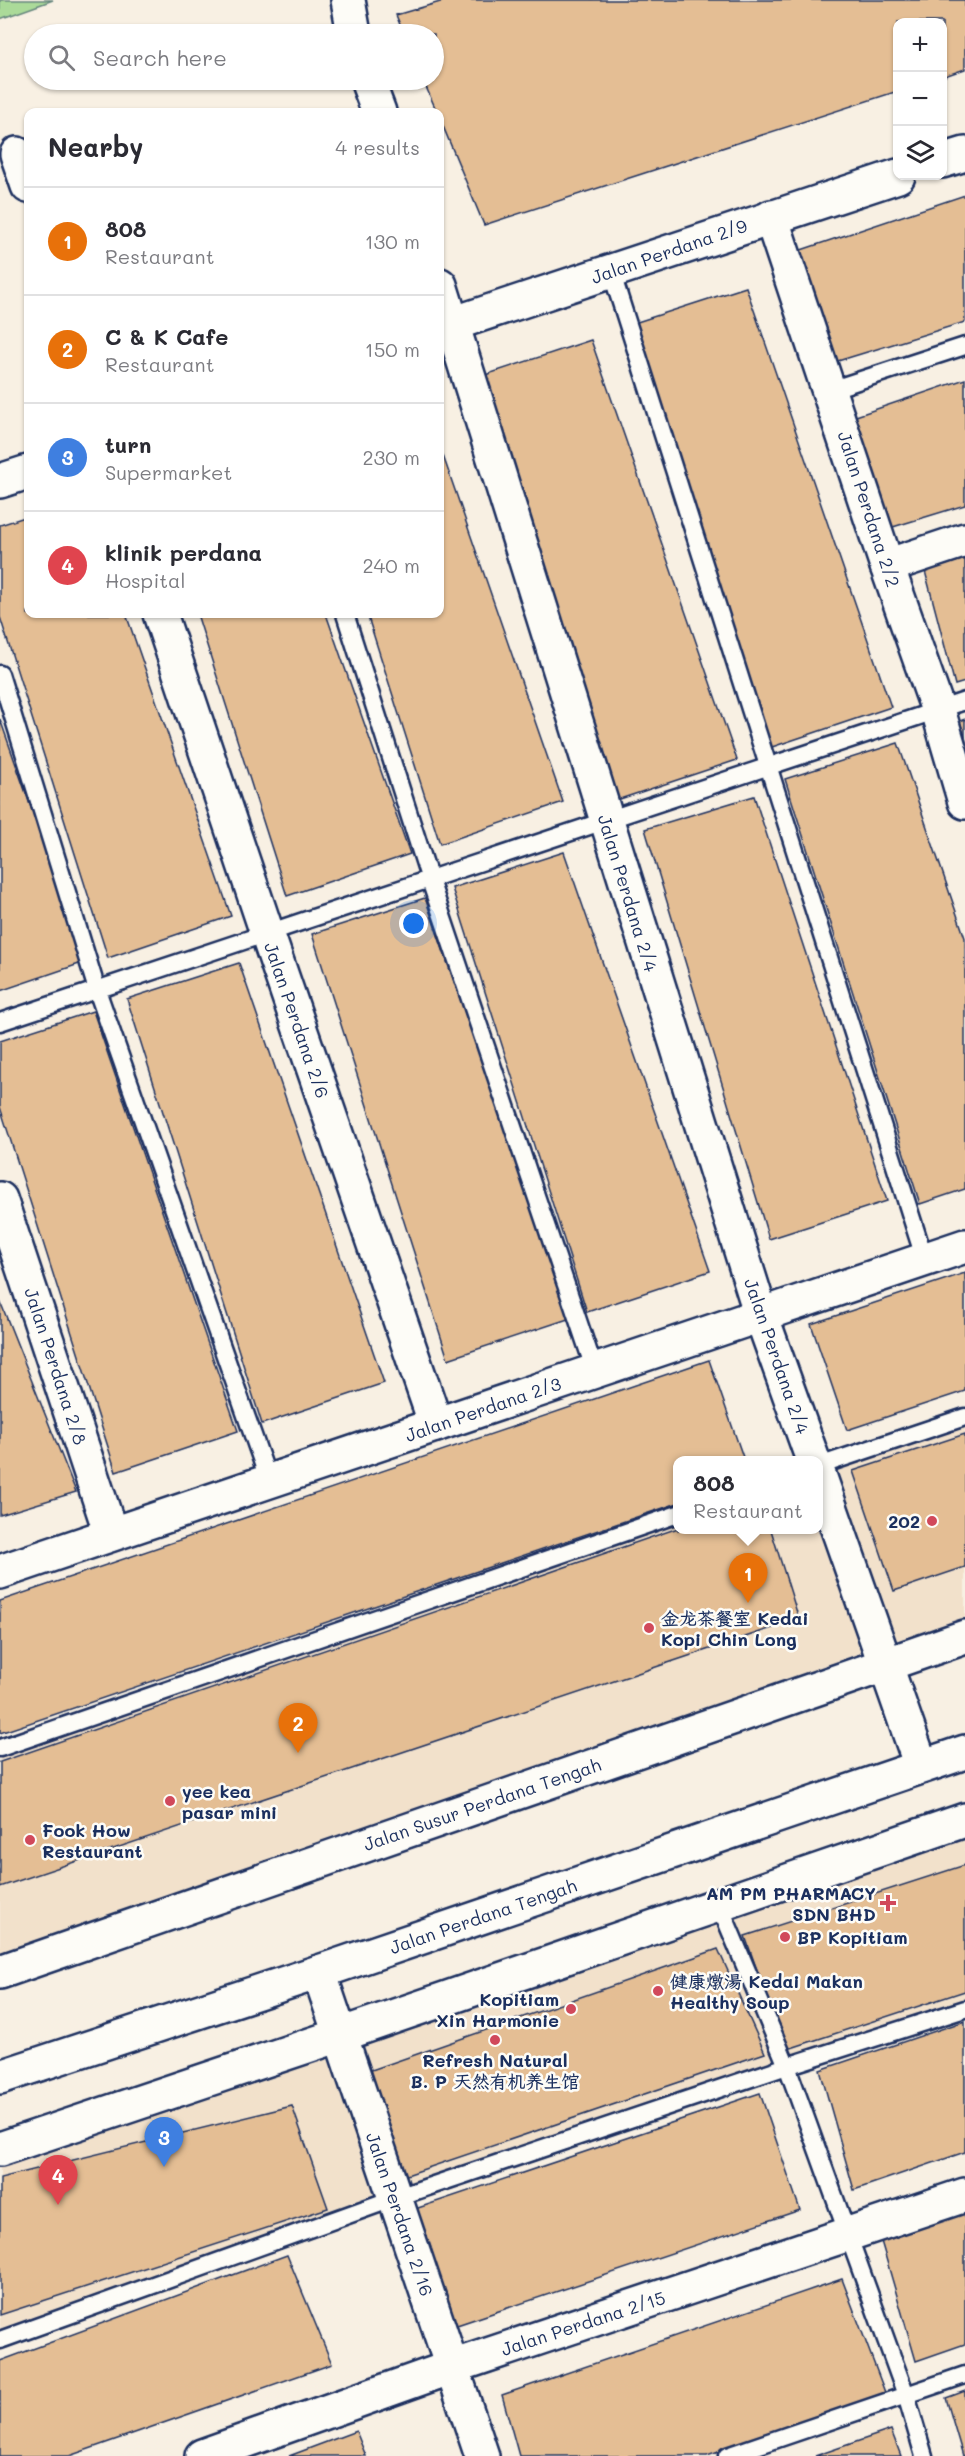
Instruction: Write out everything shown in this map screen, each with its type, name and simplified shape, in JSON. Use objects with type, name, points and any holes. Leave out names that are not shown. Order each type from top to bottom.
[{"type":"street","points":[[348,0],[352,24]]},
{"type":"street","points":[[371,90],[378,108]]},
{"type":"street","points":[[17,154],[24,174]]},
{"type":"street","points":[[947,159],[965,154]]},
{"type":"street","name":"Jalan Perdana 2/9","points":[[446,325],[893,178]]},
{"type":"street","name":"Jalan Perdana 2/2","points":[[771,217],[887,566],[951,706],[965,802]]},
{"type":"street","name":"Jalan Perdana 2/4","points":[[446,325],[606,821],[761,1315],[811,1456]]},
{"type":"street","points":[[0,481],[24,473]]},
{"type":"street","points":[[887,566],[965,540]]},
{"type":"street","name":"Jalan Perdana 2/6","points":[[161,618],[436,1425]]},
{"type":"street","name":"Jalan Perdana 2/8","points":[[0,1199],[111,1534]]},
{"type":"street","name":"Jalan Perdana 2/3","points":[[0,1572],[965,1246]]},
{"type":"street","points":[[823,1486],[921,1766]]},
{"type":"street","name":"Jalan Susur Perdana Tengah","points":[[0,1972],[965,1637]]},
{"type":"street","name":"Jalan Perdana Tengah","points":[[0,2077],[319,1972],[965,1752]]},
{"type":"street","points":[[0,2149],[340,2035],[965,1820]]},
{"type":"street","name":"Jalan Perdana 2/16","points":[[319,1972],[482,2456]]},
{"type":"street","name":"Jalan Perdana 2/15","points":[[202,2456],[452,2367],[965,2195]]},
{"type":"lane","points":[[611,271],[925,1260]]},
{"type":"lane","points":[[830,390],[965,346]]},
{"type":"lane","points":[[346,618],[430,880],[595,1371]]},
{"type":"lane","points":[[0,674],[97,990],[269,1481]]},
{"type":"lane","points":[[0,1022],[951,706]]},
{"type":"lane","points":[[823,1465],[965,1417]]},
{"type":"lane","points":[[0,1748],[673,1516]]},
{"type":"lane","points":[[719,1904],[787,2066],[906,2395],[924,2456]]},
{"type":"lane","points":[[0,2340],[394,2198],[787,2066],[965,2009]]},
{"type":"lane","points":[[727,2456],[965,2375]]},
{"type":"shaded area","points":[[965,1407],[965,1651],[0,1990],[0,1739],[673,1506],[673,1534],[823,1534],[823,1456],[820,1456]]},
{"type":"shaded area","points":[[965,1807],[965,2020],[774,2080],[384,2213],[0,2351],[0,2135]]},
{"type":"green space","points":[[0,0],[53,0],[0,19]]},
{"type":"building","points":[[447,0],[965,0],[965,69],[947,75],[947,18],[893,18],[893,93],[484,225],[444,129],[444,108],[435,108],[427,90],[444,90],[444,24],[400,24],[396,15]]},
{"type":"building","points":[[965,195],[965,322],[828,364],[798,251]]},
{"type":"building","points":[[746,287],[891,707],[769,748],[634,323]]},
{"type":"building","points":[[591,340],[737,760],[614,801],[479,377]]},
{"type":"building","points":[[965,379],[965,505],[883,530],[853,417]]},
{"type":"building","points":[[444,459],[563,802],[440,844],[368,618],[444,618]]},
{"type":"building","points":[[24,517],[24,618],[127,618],[231,916],[108,958],[0,617],[0,525]]},
{"type":"building","points":[[965,559],[965,682],[955,685],[925,571]]},
{"type":"building","points":[[198,618],[327,618],[410,854],[287,896]]},
{"type":"building","points":[[0,719],[85,962],[0,991]]},
{"type":"building","points":[[965,719],[965,739],[960,721]]},
{"type":"building","points":[[898,743],[965,938],[965,1189],[920,1204],[785,779]]},
{"type":"building","points":[[754,796],[887,1201],[769,1239],[645,829]]},
{"type":"building","points":[[564,852],[710,1271],[587,1312],[452,888]]},
{"type":"building","points":[[425,898],[571,1318],[448,1359],[312,934]]},
{"type":"building","points":[[239,963],[384,1383],[262,1424],[127,999]]},
{"type":"building","points":[[93,1011],[238,1431],[116,1472],[0,1107],[0,1041]]},
{"type":"building","points":[[965,1273],[965,1391],[847,1430],[811,1324]]},
{"type":"building","points":[[0,1301],[76,1492],[0,1515]]},
{"type":"building","points":[[709,1360],[743,1456],[673,1456],[673,1505],[0,1733],[0,1601]]},
{"type":"building","points":[[965,1434],[965,1567],[894,1591],[853,1471]]},
{"type":"building","points":[[673,1530],[673,1534],[772,1534],[799,1619],[0,1887],[0,1762]]},
{"type":"building","points":[[965,1865],[965,1991],[785,2050],[745,1936]]},
{"type":"building","points":[[718,1949],[765,2053],[395,2179],[363,2073]]},
{"type":"building","points":[[965,2021],[965,2152],[854,2190],[820,2070]]},
{"type":"building","points":[[760,2093],[800,2210],[454,2326],[415,2209]]},
{"type":"building","points":[[292,2106],[328,2208],[0,2315],[0,2178]]},
{"type":"building","points":[[965,2213],[965,2344],[916,2361],[881,2241]]},
{"type":"building","points":[[287,2255],[332,2364],[69,2456],[0,2456],[0,2361]]},
{"type":"building","points":[[842,2279],[886,2395],[707,2456],[519,2456],[502,2395]]},
{"type":"building","points":[[965,2391],[965,2456],[963,2456],[946,2398]]},
{"type":"building","points":[[891,2430],[901,2456],[815,2456]]},
{"type":"building","points":[[356,2431],[366,2456],[289,2456]]},
{"type":"place","name":"202","points":[[932,1521]]},
{"type":"place","name":"808","points":[[748,1603]]},
{"type":"place","name":"金龙茶餐室 Kedai Kopi Chin Long","points":[[649,1628]]},
{"type":"place","name":"C & K Cafe","points":[[298,1753]]},
{"type":"place","name":"yee kea pasar mini","points":[[170,1801]]},
{"type":"place","name":"Fook How Restaurant","points":[[30,1840]]},
{"type":"place","name":"AM PM PHARMACY SDN BHD","points":[[888,1903]]},
{"type":"place","name":"BP Kopitiam","points":[[785,1937]]},
{"type":"place","name":"健康燉湯 Kedai Makan Healthy Soup","points":[[658,1991]]},
{"type":"place","name":"Kopitiam Xin Harmonie","points":[[571,2009]]},
{"type":"place","name":"Refresh Natural B. P 天然有机养生馆","points":[[495,2040]]},
{"type":"place","name":"turn","points":[[164,2167]]},
{"type":"place","name":"klinik perdana","points":[[58,2205]]}]
